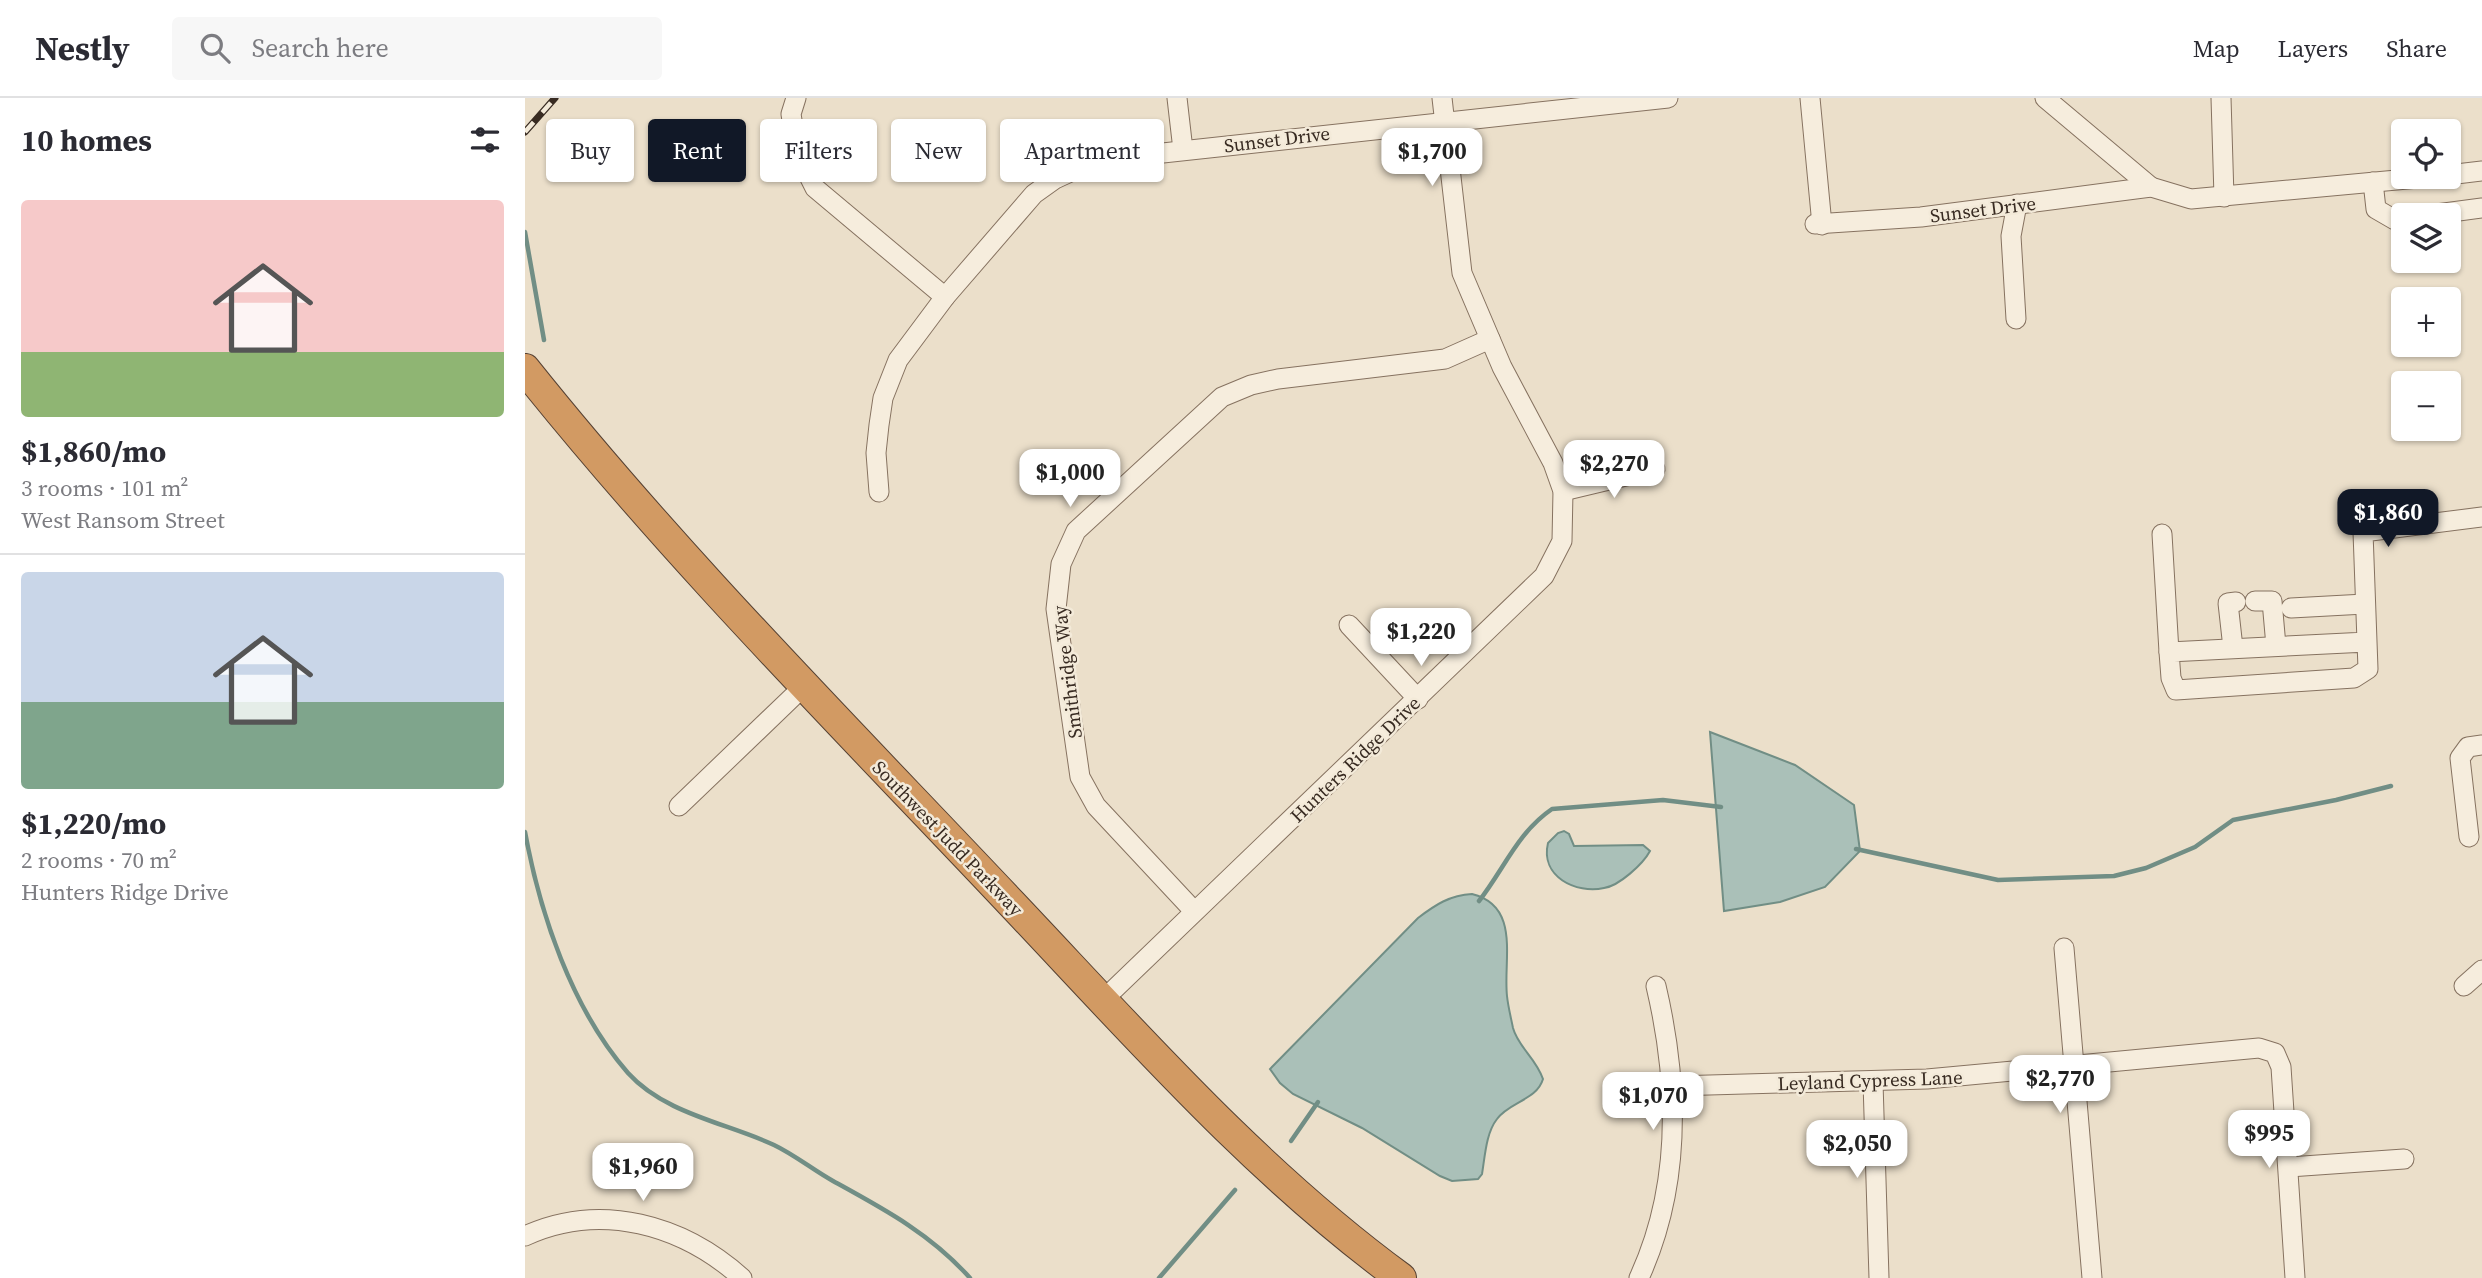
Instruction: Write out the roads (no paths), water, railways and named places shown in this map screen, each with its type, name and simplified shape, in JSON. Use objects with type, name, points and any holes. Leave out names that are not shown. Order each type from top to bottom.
[{"type":"highway","name":"Southwest Judd Parkway","points":[[525,369],[668,540],[1211,1114],[1329,1223],[1401,1278]]},
{"type":"street","points":[[796,98],[791,114],[797,152],[815,188],[945,297]]},
{"type":"street","points":[[1177,98],[1184,150]]},
{"type":"street","name":"Hunters Ridge Drive","points":[[1103,1000],[1544,576],[1562,541],[1563,491],[1553,463],[1490,339],[1462,272],[1443,98]]},
{"type":"street","name":"Sunset Drive","points":[[879,492],[876,453],[883,398],[898,360],[945,297],[1034,194],[1055,179],[1081,167],[1126,157],[1445,120],[1668,98]]},
{"type":"street","name":"Sunset Drive","points":[[1810,98],[1819,225],[2151,187]]},
{"type":"street","name":"Sunset Drive","points":[[2045,98],[2151,187],[2191,199],[2391,180]]},
{"type":"street","points":[[2221,98],[2224,197]]},
{"type":"street","points":[[2461,173],[2482,171]]},
{"type":"street","points":[[2373,182],[2376,208],[2391,217]]},
{"type":"street","points":[[2015,319],[2011,236],[2017,204]]},
{"type":"street","points":[[2461,211],[2482,208]]},
{"type":"street","name":"Smithridge Way","points":[[1194,911],[1096,806],[1080,777],[1056,609],[1062,564],[1076,531],[1222,397],[1251,385],[1278,379],[1445,359],[1490,339]]},
{"type":"street","points":[[1563,491],[1655,470]]},
{"type":"street","points":[[2162,534],[2171,678],[2176,690],[2354,678],[2368,669],[2363,532],[2482,517]]},
{"type":"street","points":[[2233,648],[2228,603],[2246,602],[2272,601],[2276,646]]},
{"type":"street","points":[[2291,608],[2365,604]]},
{"type":"street","points":[[1349,625],[1418,699]]},
{"type":"street","points":[[2169,652],[2367,642]]},
{"type":"street","points":[[679,806],[804,686]]},
{"type":"street","points":[[2469,837],[2460,758],[2467,747],[2482,745]]},
{"type":"street","points":[[2064,948],[2092,1278]]},
{"type":"street","points":[[2464,986],[2482,970]]},
{"type":"street","points":[[1639,1278],[1656,1231],[1669,1179],[1674,1086],[1656,986]]},
{"type":"street","name":"Leyland Cypress Lane","points":[[1674,1086],[1873,1082],[2259,1048],[2275,1053],[2281,1067],[2289,1167]]},
{"type":"street","points":[[1873,1082],[1879,1278]]},
{"type":"street","points":[[2295,1278],[2289,1167],[2404,1159]]},
{"type":"street","points":[[525,1236],[542,1228],[593,1220],[637,1222],[678,1234],[715,1254],[742,1278]]},
{"type":"water","points":[[1710,732],[1795,765],[1854,805],[1860,851],[1825,887],[1780,902],[1724,911]]},
{"type":"water","points":[[1564,831],[1569,834],[1574,846],[1643,845],[1650,851],[1636,868],[1617,883],[1604,888],[1582,888],[1562,880],[1549,865],[1548,843]]},
{"type":"water","points":[[1472,894],[1487,900],[1498,910],[1504,922],[1507,996],[1513,1028],[1543,1079],[1535,1092],[1502,1113],[1493,1125],[1482,1174],[1478,1179],[1452,1181],[1362,1128],[1293,1094],[1280,1083],[1270,1069],[1418,918],[1443,902]]},
{"type":"waterway","points":[[525,232],[544,340]]},
{"type":"waterway","points":[[1856,849],[1998,880],[2114,876],[2146,868],[2195,847],[2233,820],[2336,800],[2391,786]]},
{"type":"waterway","points":[[1479,901],[1521,840],[1540,818],[1552,809],[1663,800],[1721,807]]},
{"type":"waterway","points":[[525,832],[549,927],[561,959],[590,1020],[628,1073],[643,1087],[678,1108],[774,1145],[888,1212],[923,1235],[970,1278]]},
{"type":"waterway","points":[[1291,1141],[1318,1102]]},
{"type":"waterway","points":[[1159,1278],[1235,1190]]},
{"type":"railway","points":[[525,132],[555,98]]}]
